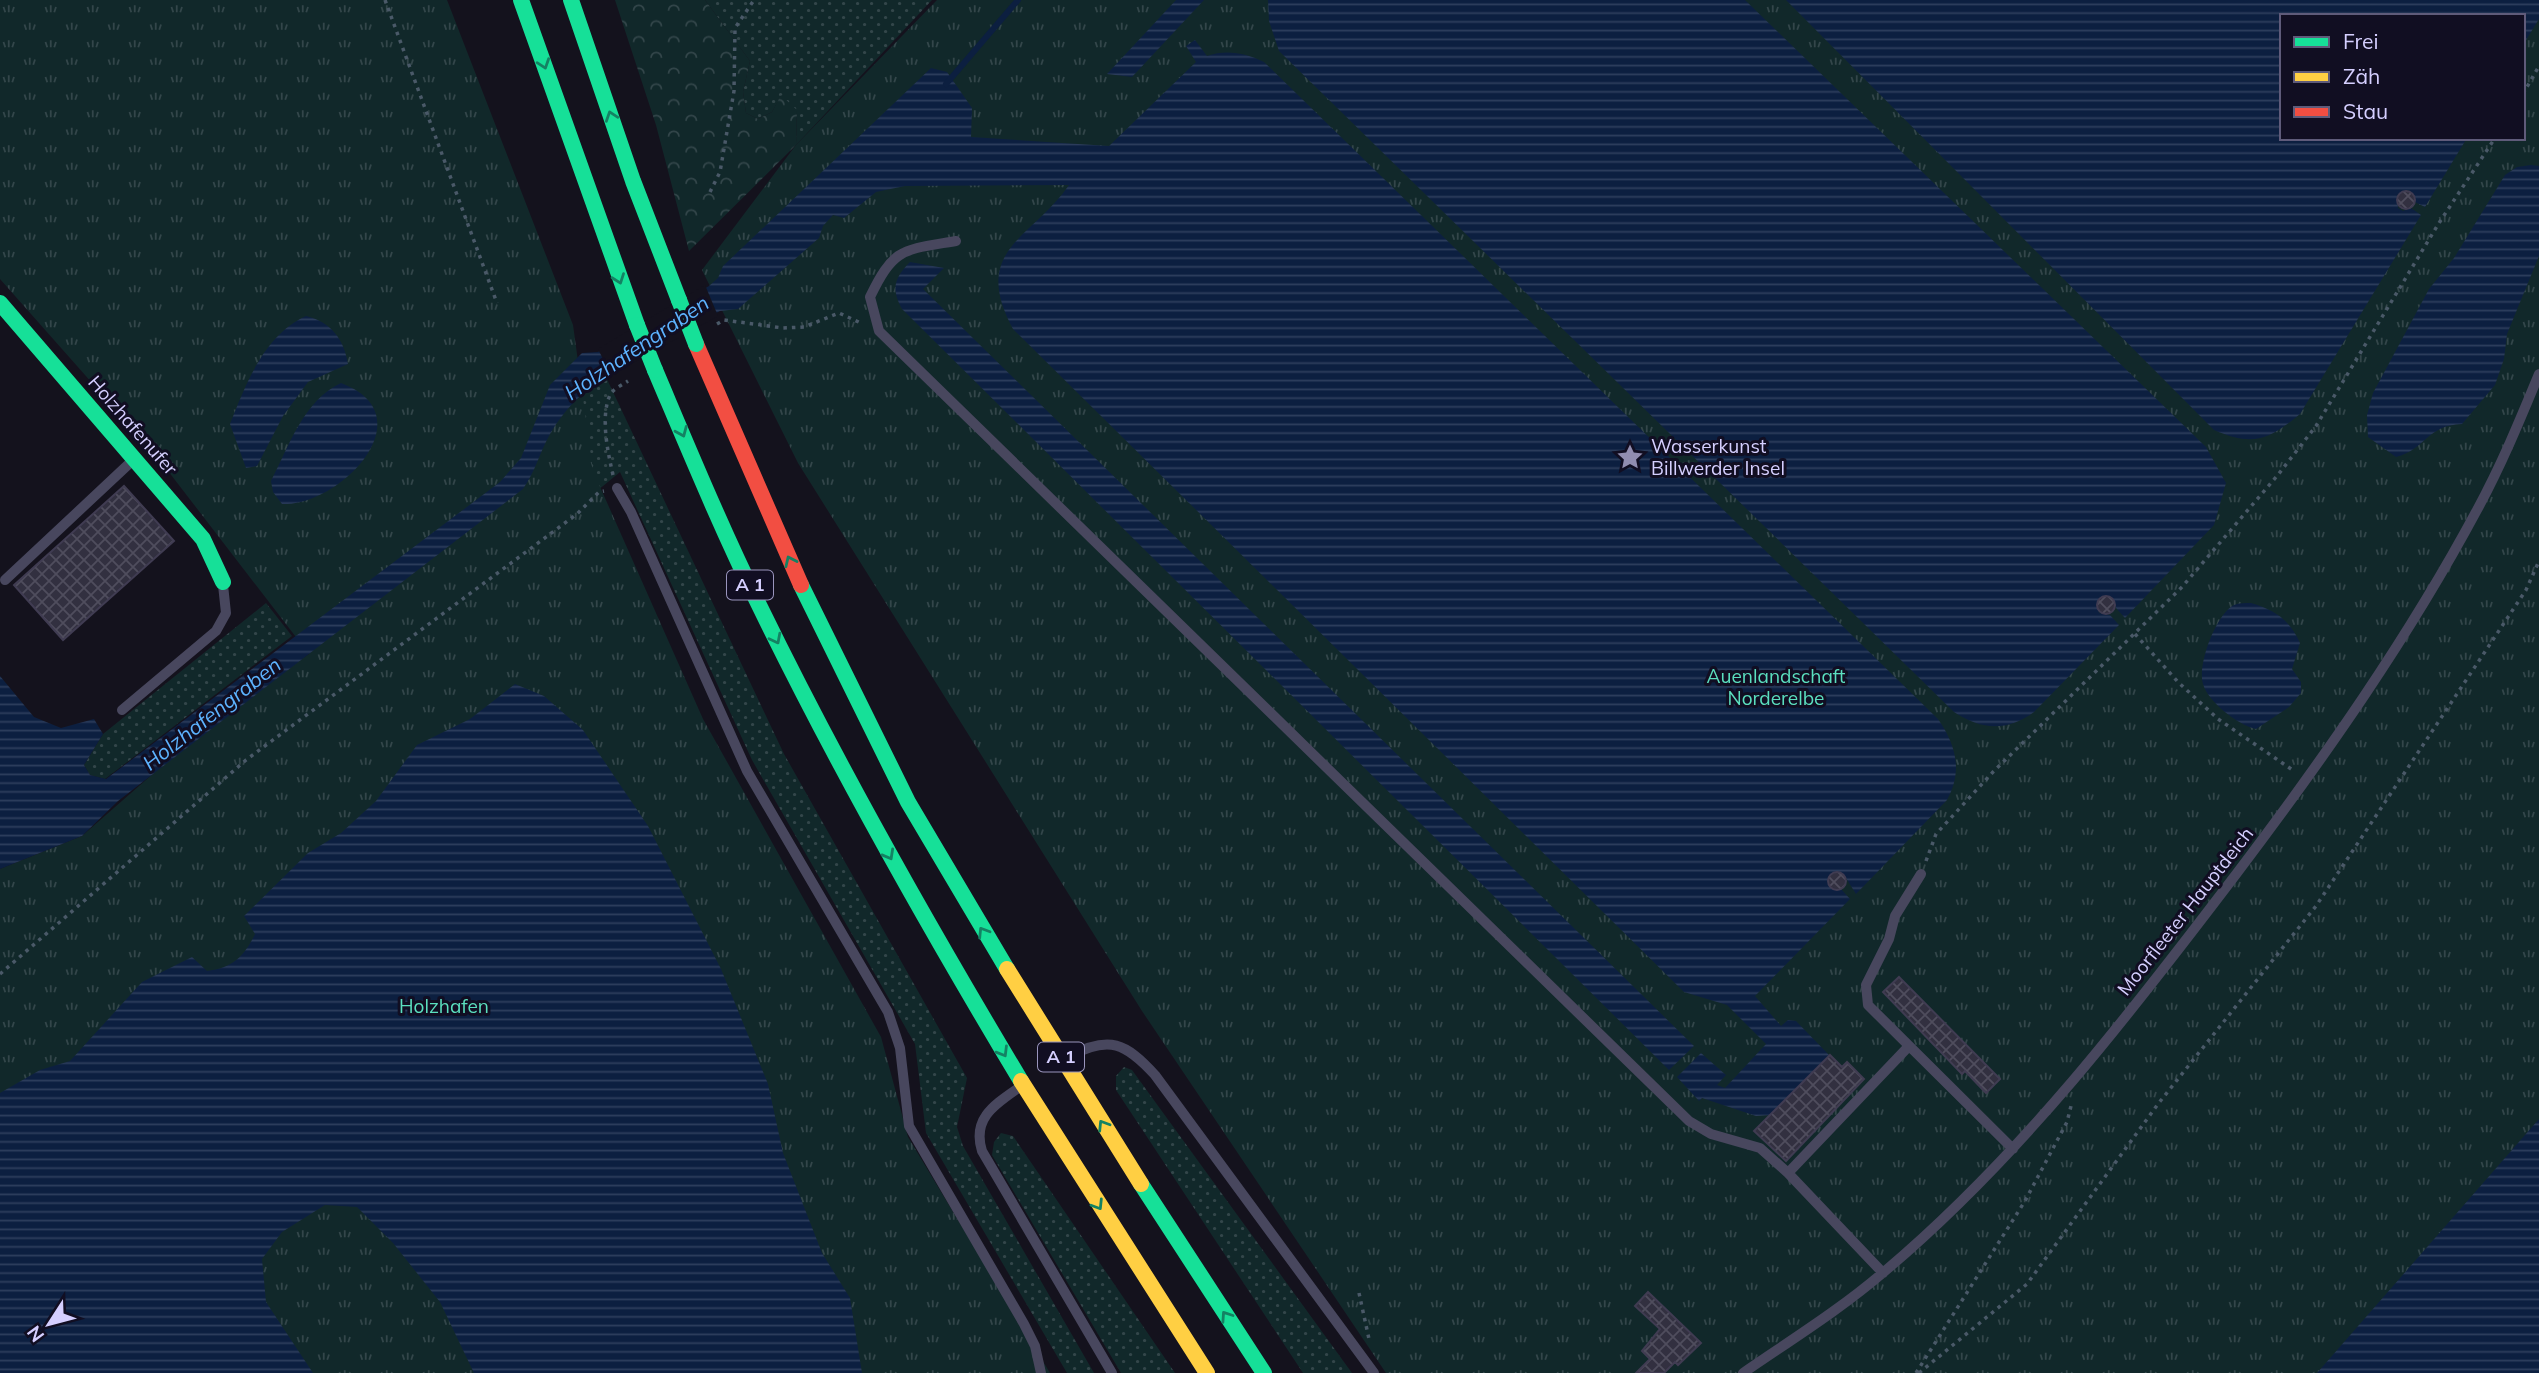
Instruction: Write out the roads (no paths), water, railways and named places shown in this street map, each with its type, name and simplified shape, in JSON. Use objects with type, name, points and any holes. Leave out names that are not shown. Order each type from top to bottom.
[{"type":"main road","name":"A 1","points":[[521,0],[654,370],[759,606],[856,795],[925,921],[1022,1085],[1207,1373]]},
{"type":"main road","name":"A 1","points":[[571,0],[633,181],[696,344],[804,592],[891,770],[962,897],[1182,1251],[1264,1373]]},
{"type":"main road","name":"Holzhafenufer","points":[[0,303],[203,539],[223,582]]},
{"type":"lane","points":[[956,241],[902,251],[883,270],[870,298],[879,331],[1689,1121],[1711,1134],[1760,1148],[1788,1173],[1883,1273]]},
{"type":"lane","name":"Moorfleeter Hauptdeich","points":[[1742,1373],[1883,1273],[1932,1230],[2013,1149],[2068,1087],[2216,901],[2305,779],[2452,556],[2497,470],[2539,374]]},
{"type":"lane","points":[[5,580],[134,459]]},
{"type":"lane","points":[[617,488],[631,512],[747,771],[887,1012],[900,1048],[909,1126],[1024,1324],[1035,1346],[1041,1373]]},
{"type":"lane","points":[[122,710],[216,631],[226,613],[223,582]]},
{"type":"lane","points":[[1921,874],[1895,916],[1889,939],[1866,985],[1868,1005],[2013,1149]]},
{"type":"lane","points":[[1063,1060],[1088,1046],[1112,1044],[1127,1048],[1138,1056],[1155,1075],[1374,1373]]},
{"type":"lane","points":[[1788,1173],[1909,1046]]},
{"type":"lane","points":[[1022,1085],[984,1116],[979,1141],[1112,1373]]},
{"type":"water","points":[[1176,0],[1204,0],[1132,77],[1107,74]]},
{"type":"water","points":[[1268,0],[1745,0],[2206,447],[2226,483],[2214,525],[2125,618],[2116,608],[2113,599],[2103,596],[2097,601],[2099,613],[2110,615],[2119,625],[2034,712],[2004,726],[1984,725],[1964,718],[1954,712],[1279,51],[1269,21]]},
{"type":"water","points":[[1786,0],[2539,0],[2539,19],[2525,42],[2525,14],[2280,14],[2280,140],[2466,140],[2425,207],[2415,202],[2413,194],[2408,190],[2397,195],[2398,208],[2403,211],[2411,208],[2421,215],[2300,414],[2279,430],[2260,438],[2240,438],[2214,430]]},
{"type":"water","points":[[1195,40],[1207,56],[1236,53],[1264,62],[1938,719],[1944,729],[1953,748],[1956,768],[1947,800],[1856,894],[1844,875],[1834,873],[1830,876],[1830,887],[1841,889],[1850,899],[1755,996],[1781,1026],[1788,1020],[1796,1021],[1829,1055],[1771,1115],[1756,1116],[1702,1098],[1699,1101],[1677,1077],[1701,1053],[1726,1075],[1717,1085],[1725,1088],[1766,1044],[1727,1005],[1684,992],[1013,329],[1002,302],[998,280],[1002,263],[1011,247],[1069,185],[905,186],[876,192],[844,218],[833,215],[823,226],[819,238],[738,309],[720,311],[648,348],[602,377],[564,414],[549,436],[523,489],[118,801],[82,836],[0,869],[0,676],[34,717],[61,728],[94,719],[103,734],[84,765],[90,775],[106,779],[500,482],[521,458],[550,385],[582,353],[598,352],[709,286],[718,278],[723,266],[931,68],[947,72],[972,108],[971,137],[1109,146],[1196,62],[1186,46]]},
{"type":"water","points":[[2539,166],[2539,256],[2507,334],[2504,359],[2495,385],[2462,424],[2450,425],[2433,433],[2414,449],[2396,457],[2368,437],[2367,415],[2373,393],[2429,289],[2454,258],[2505,175],[2517,167]]},
{"type":"water","points":[[910,262],[944,268],[923,289],[1694,1046],[1669,1070],[902,309],[896,295],[896,284],[900,273]]},
{"type":"water","points":[[306,316],[323,323],[335,333],[340,339],[348,364],[308,382],[283,416],[257,466],[246,468],[230,424],[258,362],[279,335]]},
{"type":"water","points":[[341,383],[366,397],[376,416],[376,436],[366,456],[349,475],[328,490],[305,501],[282,504],[273,492],[271,481],[284,453],[307,412],[328,391]]},
{"type":"water","points":[[2251,603],[2281,617],[2292,628],[2300,643],[2292,669],[2301,682],[2301,693],[2289,707],[2256,729],[2241,723],[2217,705],[2206,691],[2202,676],[2205,653],[2221,618],[2234,605]]},
{"type":"water","points":[[515,684],[544,696],[583,730],[648,826],[721,969],[768,1084],[783,1153],[822,1253],[850,1298],[862,1373],[474,1373],[440,1302],[393,1243],[357,1207],[325,1205],[282,1232],[262,1259],[266,1302],[313,1373],[0,1373],[0,1093],[40,1070],[70,1061],[142,982],[192,957],[207,971],[224,967],[236,960],[255,934],[244,916],[308,853],[341,833],[376,801],[417,745],[470,719]]},
{"type":"water","points":[[2539,1119],[2539,1373],[2317,1373]]},
{"type":"waterway","name":"Holzhafengraben","points":[[946,84],[1018,0]]},
{"type":"place","name":"Wasserkunst Billwerder Insel","points":[[1630,457]]},
{"type":"park label","name":"Auenlandschaft Norderelbe","points":[[1776,687]]},
{"type":"park label","name":"Holzhafen","points":[[444,1006]]}]
